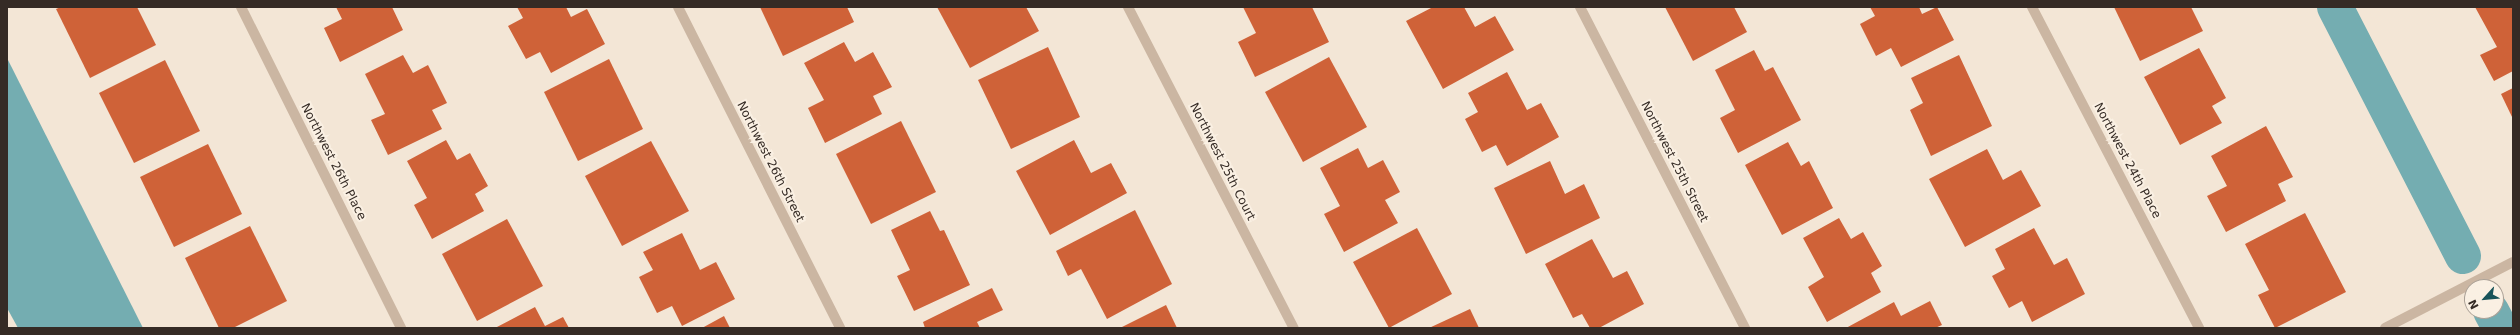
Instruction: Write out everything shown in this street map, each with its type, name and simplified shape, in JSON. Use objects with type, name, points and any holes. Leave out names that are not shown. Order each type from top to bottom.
[{"type":"street","name":"Northwest 26th Place","points":[[241,7],[401,328]]},
{"type":"street","name":"Northwest 26th Street","points":[[678,7],[840,328]]},
{"type":"street","name":"Northwest 25th Court","points":[[1128,7],[1294,328]]},
{"type":"street","name":"Northwest 25th Street","points":[[1580,7],[1745,328]]},
{"type":"street","name":"Northwest 24th Place","points":[[2032,7],[2199,328]]},
{"type":"street","points":[[2385,328],[2513,262]]},
{"type":"water","points":[[7,58],[143,328],[18,328],[7,308]]},
{"type":"building","points":[[61,7],[137,7],[156,45],[90,78],[56,9]]},
{"type":"building","points":[[336,7],[392,7],[403,30],[340,62],[324,28],[342,19]]},
{"type":"building","points":[[517,7],[566,7],[571,17],[587,9],[605,44],[551,73],[540,52],[526,59],[508,26],[523,18]]},
{"type":"building","points":[[760,7],[847,7],[854,22],[783,56]]},
{"type":"building","points":[[937,7],[1026,7],[1039,31],[970,68]]},
{"type":"building","points":[[1243,7],[1312,7],[1329,42],[1255,77],[1238,42],[1256,33]]},
{"type":"building","points":[[1433,7],[1464,7],[1475,27],[1495,16],[1514,50],[1443,89],[1406,21]]},
{"type":"building","points":[[1665,7],[1734,7],[1747,32],[1693,61]]},
{"type":"building","points":[[1870,7],[1919,7],[1922,14],[1937,7],[1954,40],[1901,67],[1891,48],[1876,56],[1860,24],[1875,16]]},
{"type":"building","points":[[2114,7],[2191,7],[2203,31],[2140,61]]},
{"type":"building","points":[[2475,7],[2513,7],[2513,71],[2494,81],[2480,55],[2497,47]]},
{"type":"building","points":[[844,42],[855,62],[873,52],[892,87],[873,96],[882,114],[825,143],[808,108],[824,100],[804,63]]},
{"type":"building","points":[[1048,47],[1080,117],[1011,149],[978,80]]},
{"type":"building","points":[[2199,48],[2226,98],[2212,106],[2222,123],[2180,145],[2144,77]]},
{"type":"building","points":[[1754,50],[1765,71],[1773,67],[1801,120],[1738,153],[1720,118],[1735,110],[1715,70]]},
{"type":"building","points":[[403,55],[413,73],[428,65],[447,103],[432,110],[442,129],[388,155],[371,120],[385,114],[365,74]]},
{"type":"building","points":[[1959,55],[1992,126],[1931,156],[1910,110],[1923,103],[1911,78]]},
{"type":"building","points":[[1329,57],[1367,127],[1303,162],[1265,92]]},
{"type":"building","points":[[609,59],[643,129],[578,161],[544,92]]},
{"type":"building","points":[[165,60],[200,131],[134,163],[99,93]]},
{"type":"building","points":[[1507,72],[1527,110],[1541,103],[1559,137],[1507,166],[1496,145],[1482,152],[1465,119],[1478,112],[1468,93]]},
{"type":"building","points":[[2513,88],[2513,119],[2501,94]]},
{"type":"building","points":[[901,121],[936,192],[871,224],[836,154]]},
{"type":"building","points":[[2266,126],[2293,177],[2278,184],[2286,201],[2226,232],[2207,196],[2227,186],[2211,156]]},
{"type":"building","points":[[446,140],[457,160],[470,153],[488,186],[475,194],[484,211],[432,239],[414,205],[427,198],[407,161]]},
{"type":"building","points":[[1074,140],[1091,173],[1111,163],[1127,193],[1050,235],[1016,171]]},
{"type":"building","points":[[651,141],[689,211],[622,246],[585,176]]},
{"type":"building","points":[[1788,142],[1801,166],[1809,161],[1833,208],[1782,235],[1745,165]]},
{"type":"building","points":[[208,144],[242,214],[174,247],[140,177]]},
{"type":"building","points":[[1358,148],[1368,168],[1383,160],[1400,192],[1385,200],[1398,223],[1344,252],[1324,214],[1340,206],[1320,168]]},
{"type":"building","points":[[1987,149],[2003,180],[2021,170],[2041,206],[1965,247],[1929,179]]},
{"type":"building","points":[[1550,161],[1565,194],[1584,184],[1600,218],[1526,254],[1494,188]]},
{"type":"building","points":[[1135,210],[1172,284],[1107,319],[1081,269],[1068,276],[1056,251]]},
{"type":"building","points":[[930,211],[940,231],[944,230],[970,285],[914,311],[897,276],[910,270],[891,230]]},
{"type":"building","points":[[2305,213],[2346,292],[2275,328],[2258,295],[2269,290],[2245,244]]},
{"type":"building","points":[[1839,218],[1851,239],[1863,232],[1882,266],[1871,273],[1881,292],[1827,322],[1808,287],[1824,277],[1803,238]]},
{"type":"building","points":[[507,219],[543,286],[477,321],[442,254]]},
{"type":"building","points":[[250,226],[287,301],[233,328],[219,328],[185,258]]},
{"type":"building","points":[[1417,228],[1452,294],[1389,328],[1353,262]]},
{"type":"building","points":[[2034,228],[2054,265],[2067,258],[2085,294],[2032,322],[2022,301],[2009,308],[1992,276],[2005,269],[1995,249]]},
{"type":"building","points":[[682,233],[700,270],[716,262],[735,299],[682,326],[672,306],[657,313],[639,277],[653,270],[643,252]]},
{"type":"building","points":[[1592,239],[1613,278],[1627,271],[1644,304],[1599,328],[1590,328],[1582,314],[1573,318],[1545,264]]},
{"type":"building","points":[[992,288],[1003,310],[977,322],[980,328],[925,328],[923,322]]},
{"type":"building","points":[[1930,301],[1942,325],[1935,328],[1846,328],[1894,302],[1901,316]]},
{"type":"building","points":[[1166,305],[1177,328],[1120,328]]},
{"type":"building","points":[[535,307],[545,326],[563,317],[569,328],[495,328]]},
{"type":"building","points":[[1470,309],[1479,328],[1429,328]]},
{"type":"building","points":[[724,316],[730,328],[702,328]]},
{"type":"waterway","points":[[2335,7],[2463,256]]},
{"type":"waterway","points":[[2495,319],[2500,328]]}]
